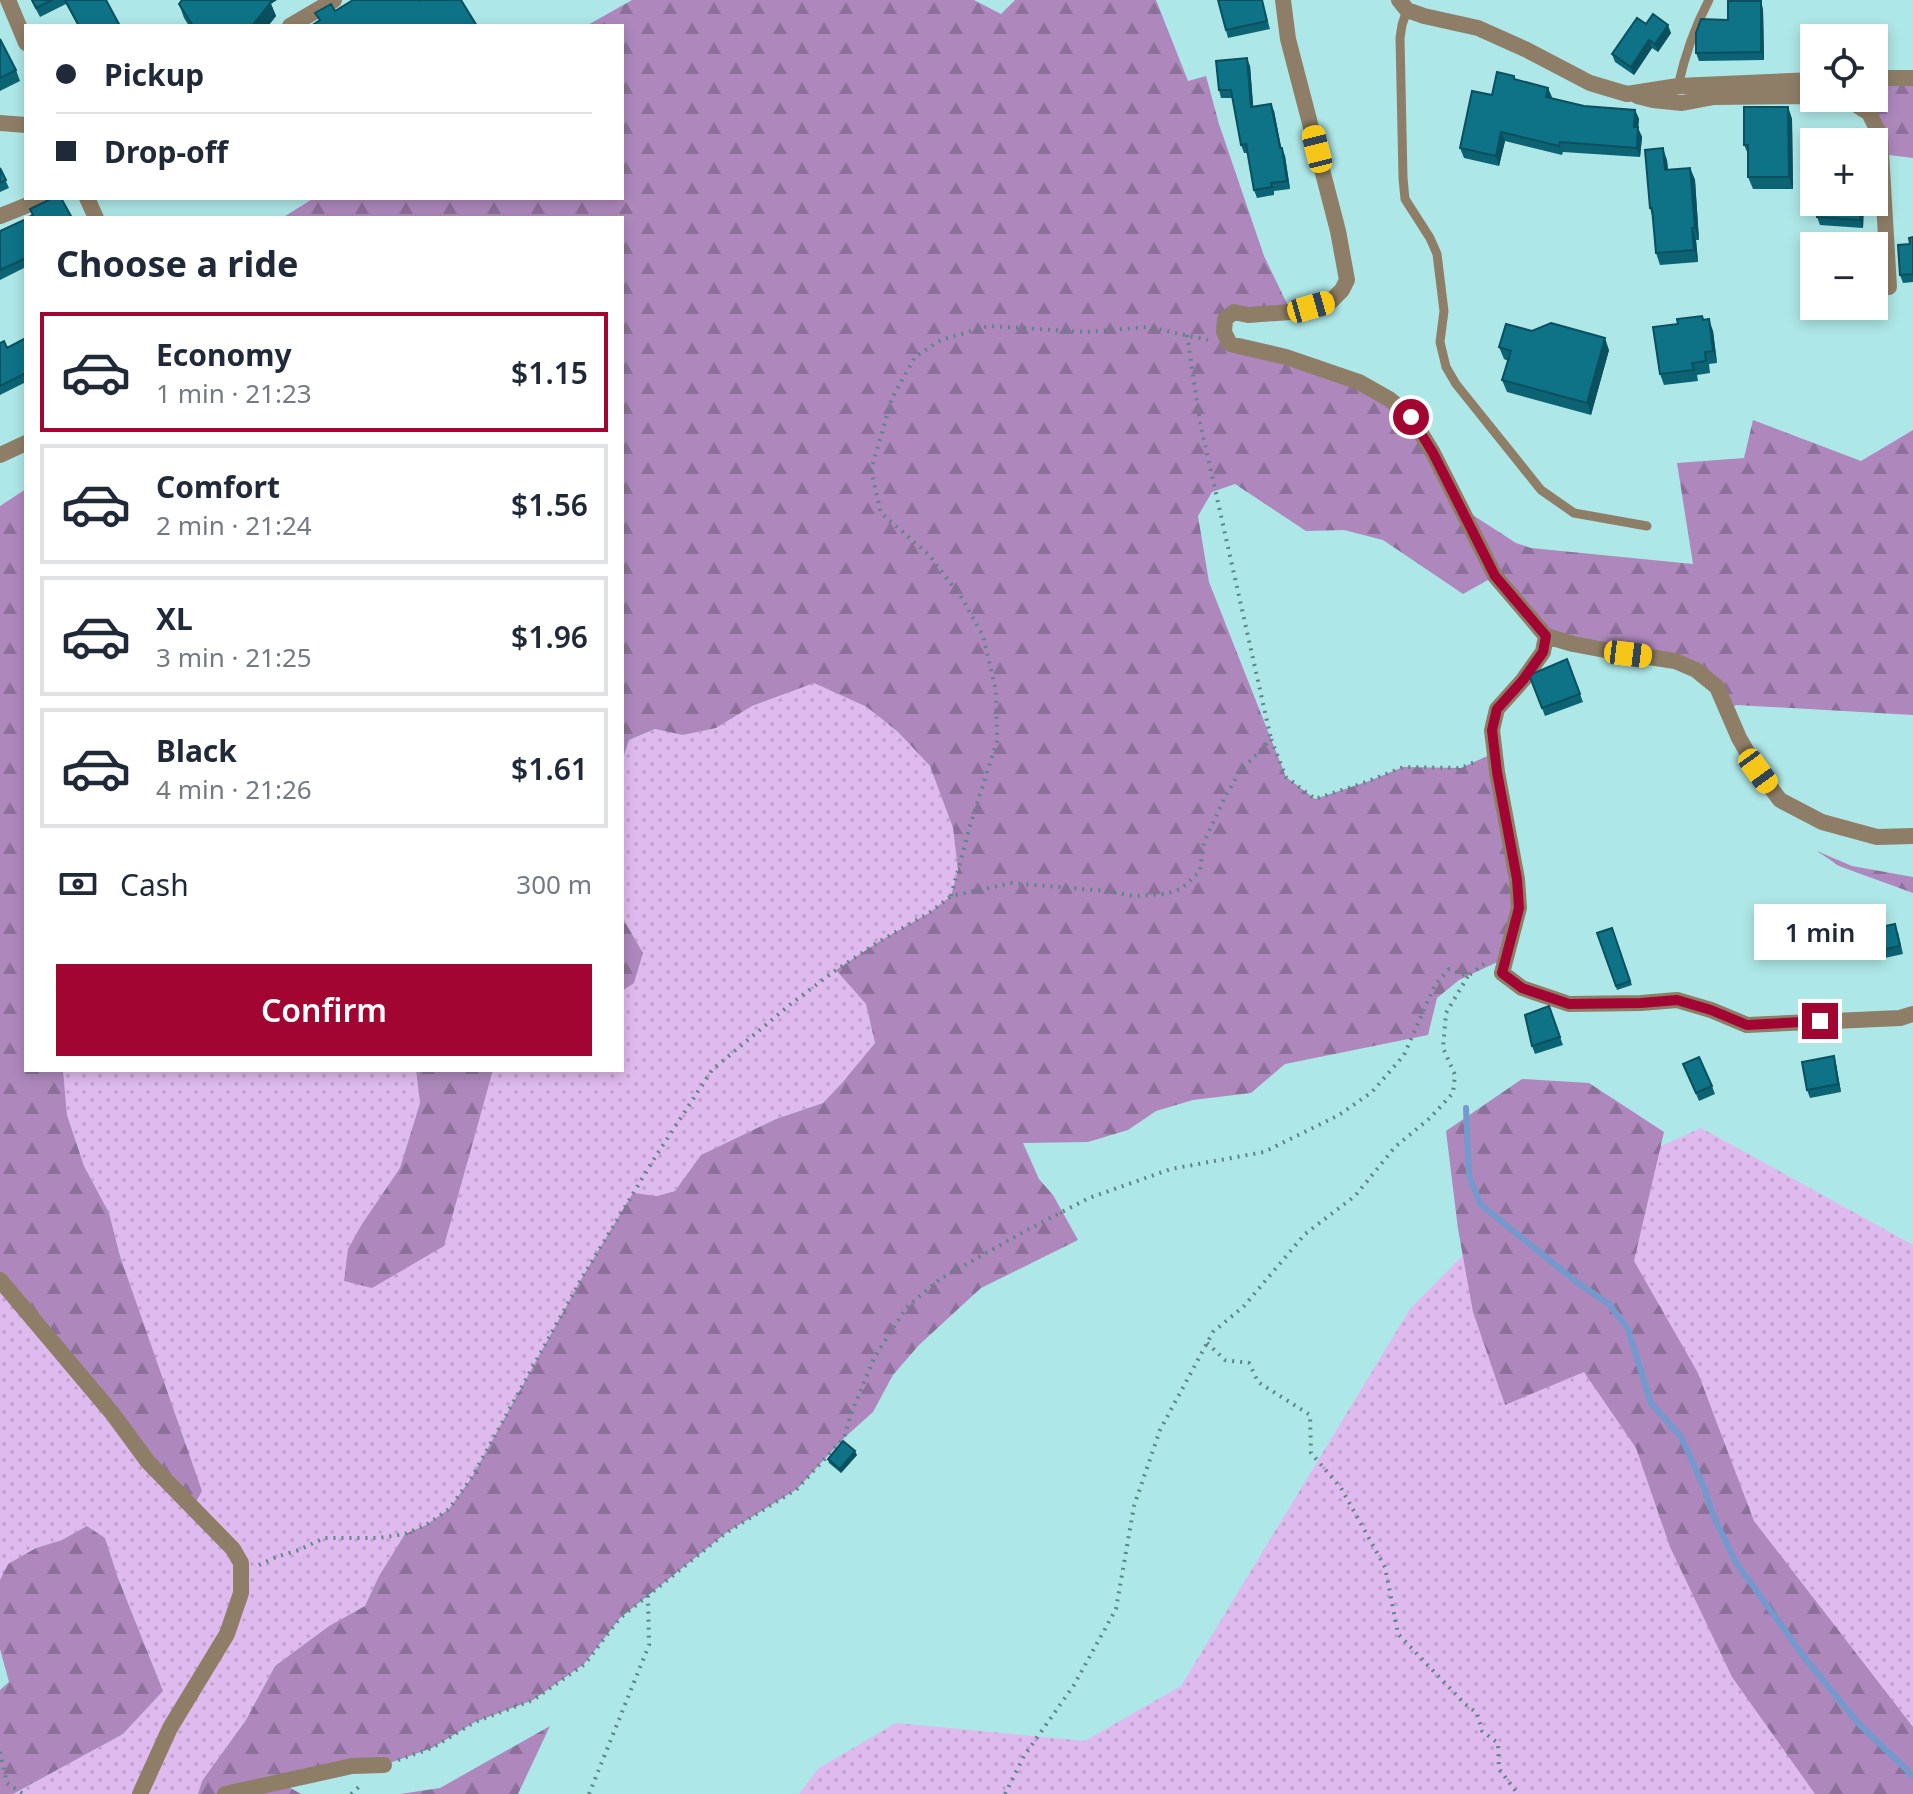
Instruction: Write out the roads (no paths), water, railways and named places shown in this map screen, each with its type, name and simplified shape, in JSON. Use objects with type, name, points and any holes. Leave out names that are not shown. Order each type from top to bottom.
[{"type":"street","points":[[8,0],[24,38]]},
{"type":"street","points":[[293,24],[334,0]]},
{"type":"street","points":[[1283,0],[1288,39],[1338,231],[1347,280],[1331,301],[1291,312],[1248,315],[1234,312],[1225,319],[1224,332],[1230,344],[1286,357],[1359,382],[1389,399],[1411,417],[1433,453],[1495,576],[1546,636],[1610,651],[1675,661],[1696,670],[1717,687],[1739,738],[1780,800],[1822,822],[1877,837],[1913,836]]},
{"type":"street","points":[[1403,5],[1424,16],[1478,28],[1590,83],[1627,94],[1682,103],[1714,97],[1800,98]]},
{"type":"street","points":[[1888,78],[1913,78]]},
{"type":"street","points":[[1627,94],[1678,86],[1800,81]]},
{"type":"street","points":[[1867,112],[1880,135],[1889,287]]},
{"type":"street","points":[[0,123],[24,125]]},
{"type":"street","points":[[0,216],[40,200]]},
{"type":"street","points":[[0,455],[24,444]]},
{"type":"street","points":[[1546,636],[1543,652],[1497,709],[1492,730],[1519,908],[1502,973],[1522,988],[1569,1004],[1677,1000],[1747,1025],[1900,1018],[1913,1014]]},
{"type":"street","points":[[0,1280],[112,1413],[148,1462],[233,1549],[241,1563],[241,1593],[227,1634],[170,1728],[140,1794]]},
{"type":"street","points":[[225,1794],[352,1766],[384,1765]]},
{"type":"lane","points":[[1678,86],[1685,54],[1709,0]]},
{"type":"lane","points":[[1403,5],[1400,38],[1405,199],[1437,254],[1444,311],[1440,342],[1446,367],[1456,384],[1541,490],[1574,513],[1647,526]]},
{"type":"waterway","points":[[1466,1108],[1469,1175],[1480,1204],[1609,1304],[1628,1329],[1651,1403],[1681,1437],[1735,1561],[1805,1658],[1858,1723],[1913,1776]]}]
